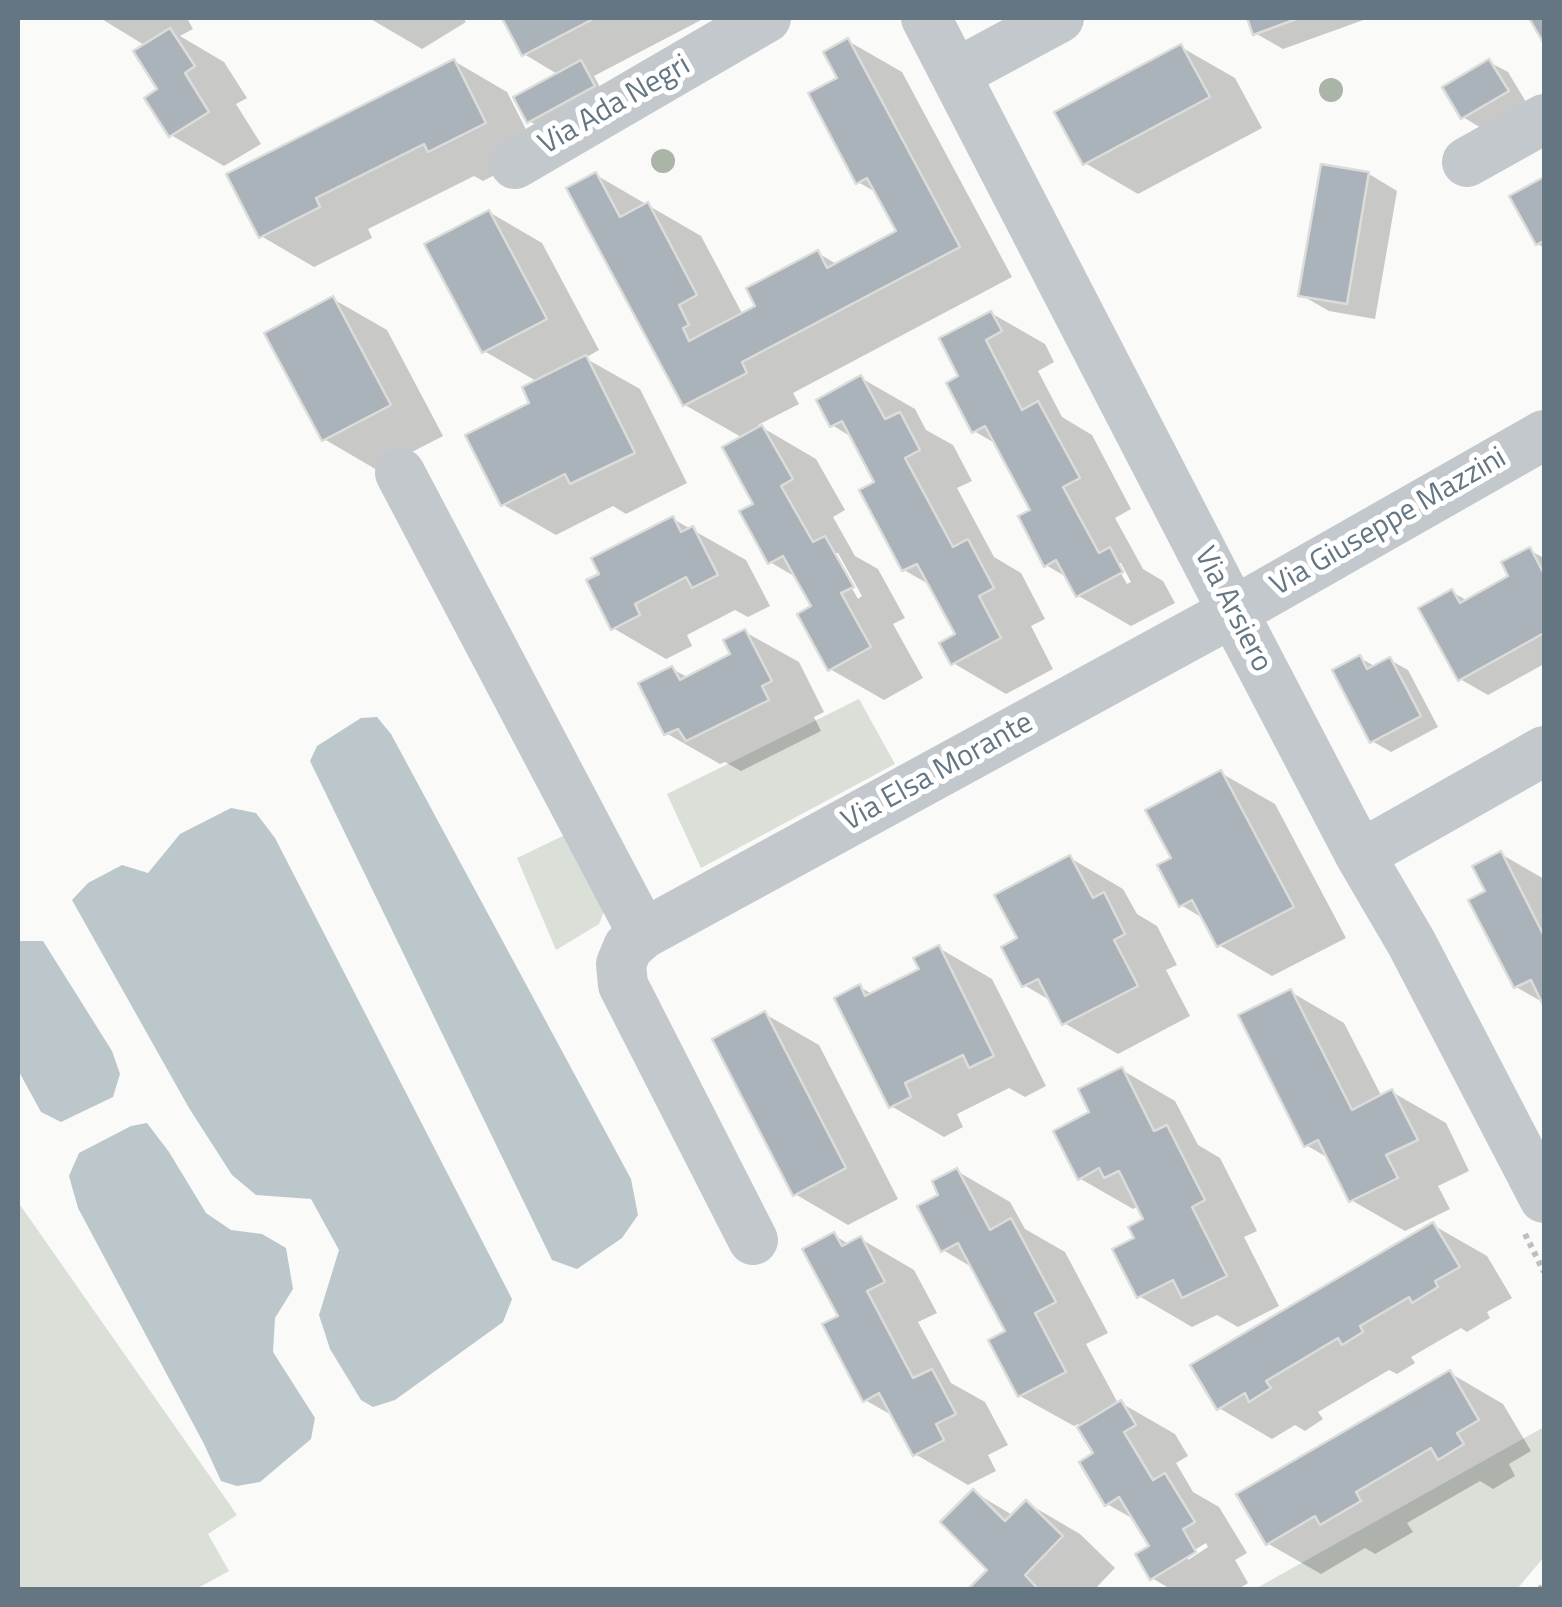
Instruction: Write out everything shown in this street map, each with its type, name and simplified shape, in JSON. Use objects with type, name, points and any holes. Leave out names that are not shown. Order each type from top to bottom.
[{"type":"street","name":"Via Ada Negri","points":[[515,164],[766,18]]},
{"type":"street","name":"Via Arsiero","points":[[926,18],[1232,612],[1544,1198]]},
{"type":"street","points":[[955,74],[1059,18]]},
{"type":"street","points":[[1467,162],[1544,119]]},
{"type":"street","name":"Via Giuseppe Mazzini","points":[[1232,612],[1544,434]]},
{"type":"street","points":[[400,473],[642,934],[628,947],[621,964],[623,985],[753,1240]]},
{"type":"street","name":"Via Elsa Morante","points":[[642,934],[1232,612]]},
{"type":"street","points":[[1360,855],[1544,751]]},
{"type":"path","points":[[1539,1590],[1544,1584]]},
{"type":"shaded area","points":[[859,699],[895,764],[701,868],[667,794]]},
{"type":"shaded area","points":[[377,717],[391,734],[631,1179],[638,1215],[622,1238],[577,1269],[552,1260],[310,761],[317,746],[361,718]]},
{"type":"shaded area","points":[[231,808],[256,813],[275,838],[512,1299],[503,1322],[395,1400],[373,1407],[361,1400],[330,1349],[319,1315],[339,1250],[311,1199],[256,1195],[232,1175],[189,1108],[72,900],[88,883],[122,865],[148,873],[180,834]]},
{"type":"shaded area","points":[[569,833],[605,909],[599,924],[556,950],[517,858]]},
{"type":"shaded area","points":[[18,941],[43,941],[112,1051],[120,1074],[113,1097],[61,1122],[41,1112],[18,1070]]},
{"type":"shaded area","points":[[147,1123],[206,1213],[231,1230],[262,1234],[286,1248],[293,1289],[275,1318],[273,1352],[315,1418],[311,1439],[260,1482],[237,1486],[221,1481],[78,1208],[69,1176],[79,1153],[131,1126]]},
{"type":"shaded area","points":[[18,1202],[237,1515],[208,1534],[229,1571],[196,1589],[18,1589]]},
{"type":"shaded area","points":[[1544,1427],[1544,1557],[1517,1589],[1255,1589]]},
{"type":"building","points":[[502,18],[595,18],[522,56]]},
{"type":"building","points":[[1247,18],[1299,18],[1253,35]]},
{"type":"building","points":[[1529,18],[1544,18],[1544,44]]},
{"type":"building","points":[[170,28],[195,66],[185,73],[209,112],[169,137],[144,98],[157,89],[133,51]]},
{"type":"building","points":[[848,38],[960,247],[742,362],[747,373],[683,406],[566,188],[596,172],[620,217],[648,202],[697,295],[679,305],[689,325],[683,328],[689,341],[755,306],[746,288],[818,250],[827,268],[896,231],[867,178],[856,184],[808,93],[837,78],[823,52]]},
{"type":"building","points":[[1181,44],[1210,97],[1083,165],[1054,112]]},
{"type":"building","points":[[454,59],[486,123],[428,152],[424,144],[316,198],[320,207],[259,238],[226,174]]},
{"type":"building","points":[[1489,59],[1509,91],[1461,119],[1442,87]]},
{"type":"building","points":[[581,60],[595,86],[527,123],[513,97]]},
{"type":"building","points":[[1321,164],[1369,172],[1347,304],[1298,296]]},
{"type":"building","points":[[1544,177],[1544,241],[1536,245],[1509,196]]},
{"type":"building","points":[[489,210],[547,319],[482,353],[424,244]]},
{"type":"building","points":[[333,296],[391,405],[322,441],[264,333]]},
{"type":"building","points":[[991,311],[1002,331],[986,340],[1022,410],[1038,401],[1080,478],[1063,487],[1099,553],[1110,547],[1123,572],[1076,597],[1056,560],[1044,567],[1018,516],[1030,510],[985,426],[972,433],[946,383],[958,376],[939,338]]},
{"type":"building","points":[[586,355],[635,453],[570,484],[565,474],[501,506],[465,435],[529,403],[522,387]]},
{"type":"building","points":[[861,375],[885,419],[900,412],[920,450],[905,458],[953,547],[968,539],[994,588],[979,596],[1001,638],[951,665],[939,643],[955,634],[917,564],[902,571],[859,490],[874,482],[842,421],[830,427],[816,400]]},
{"type":"building","points":[[762,425],[793,479],[781,486],[813,542],[825,536],[854,587],[841,593],[871,647],[828,671],[797,614],[811,606],[783,556],[768,564],[739,511],[753,504],[722,447]]},
{"type":"building","points":[[673,516],[681,532],[693,526],[718,575],[692,588],[686,577],[635,604],[640,615],[611,630],[586,580],[599,574],[591,558]]},
{"type":"building","points":[[1530,547],[1544,574],[1544,633],[1458,681],[1418,608],[1452,589],[1460,603],[1508,576],[1501,562]]},
{"type":"building","points":[[745,629],[772,681],[762,686],[769,700],[686,741],[678,729],[664,735],[638,683],[672,666],[680,680],[730,654],[723,640]]},
{"type":"building","points":[[1360,655],[1367,669],[1390,657],[1421,716],[1370,743],[1332,670]]},
{"type":"building","points":[[1221,770],[1294,907],[1217,947],[1192,900],[1179,907],[1157,865],[1171,858],[1145,810]]},
{"type":"building","points":[[1501,851],[1544,936],[1544,1007],[1531,980],[1514,988],[1468,900],[1485,891],[1472,866]]},
{"type":"building","points":[[1070,855],[1093,898],[1104,892],[1125,934],[1114,940],[1138,986],[1062,1025],[1038,979],[1022,987],[1001,947],[1017,938],[994,895]]},
{"type":"building","points":[[939,945],[994,1056],[969,1068],[963,1055],[905,1083],[911,1097],[889,1108],[834,998],[860,984],[865,996],[919,969],[913,958]]},
{"type":"building","points":[[1291,989],[1352,1110],[1392,1089],[1418,1140],[1386,1155],[1398,1178],[1349,1202],[1318,1140],[1304,1147],[1238,1015]]},
{"type":"building","points":[[765,1011],[846,1168],[793,1196],[712,1039]]},
{"type":"building","points":[[1122,1067],[1154,1131],[1167,1125],[1205,1200],[1192,1207],[1227,1276],[1182,1298],[1173,1280],[1137,1298],[1112,1249],[1134,1238],[1128,1227],[1143,1219],[1119,1171],[1104,1178],[1099,1168],[1078,1180],[1053,1131],[1089,1112],[1078,1089]]},
{"type":"building","points":[[957,1168],[990,1230],[1011,1218],[1056,1302],[1035,1313],[1066,1372],[1018,1397],[988,1340],[1005,1331],[958,1243],[941,1252],[917,1206],[938,1195],[932,1181]]},
{"type":"building","points":[[1433,1222],[1460,1267],[1435,1281],[1438,1287],[1412,1303],[1409,1297],[1360,1326],[1363,1332],[1342,1345],[1338,1338],[1266,1381],[1271,1388],[1249,1402],[1245,1393],[1217,1410],[1190,1365]]},
{"type":"building","points":[[834,1232],[842,1246],[861,1236],[885,1282],[867,1291],[913,1378],[932,1369],[956,1414],[936,1424],[944,1440],[913,1456],[879,1393],[863,1402],[822,1324],[838,1316],[802,1249]]},
{"type":"building","points":[[1450,1370],[1479,1420],[1457,1433],[1464,1444],[1438,1460],[1431,1448],[1356,1492],[1361,1501],[1320,1525],[1315,1516],[1266,1545],[1236,1494]]},
{"type":"building","points":[[1121,1400],[1136,1425],[1124,1432],[1153,1480],[1165,1473],[1195,1522],[1183,1529],[1196,1552],[1150,1580],[1135,1554],[1149,1546],[1119,1497],[1105,1506],[1079,1462],[1093,1453],[1077,1427]]},
{"type":"building","points":[[973,1489],[1005,1521],[1026,1500],[1063,1536],[1025,1575],[1039,1590],[967,1590],[987,1570],[940,1522]]}]
